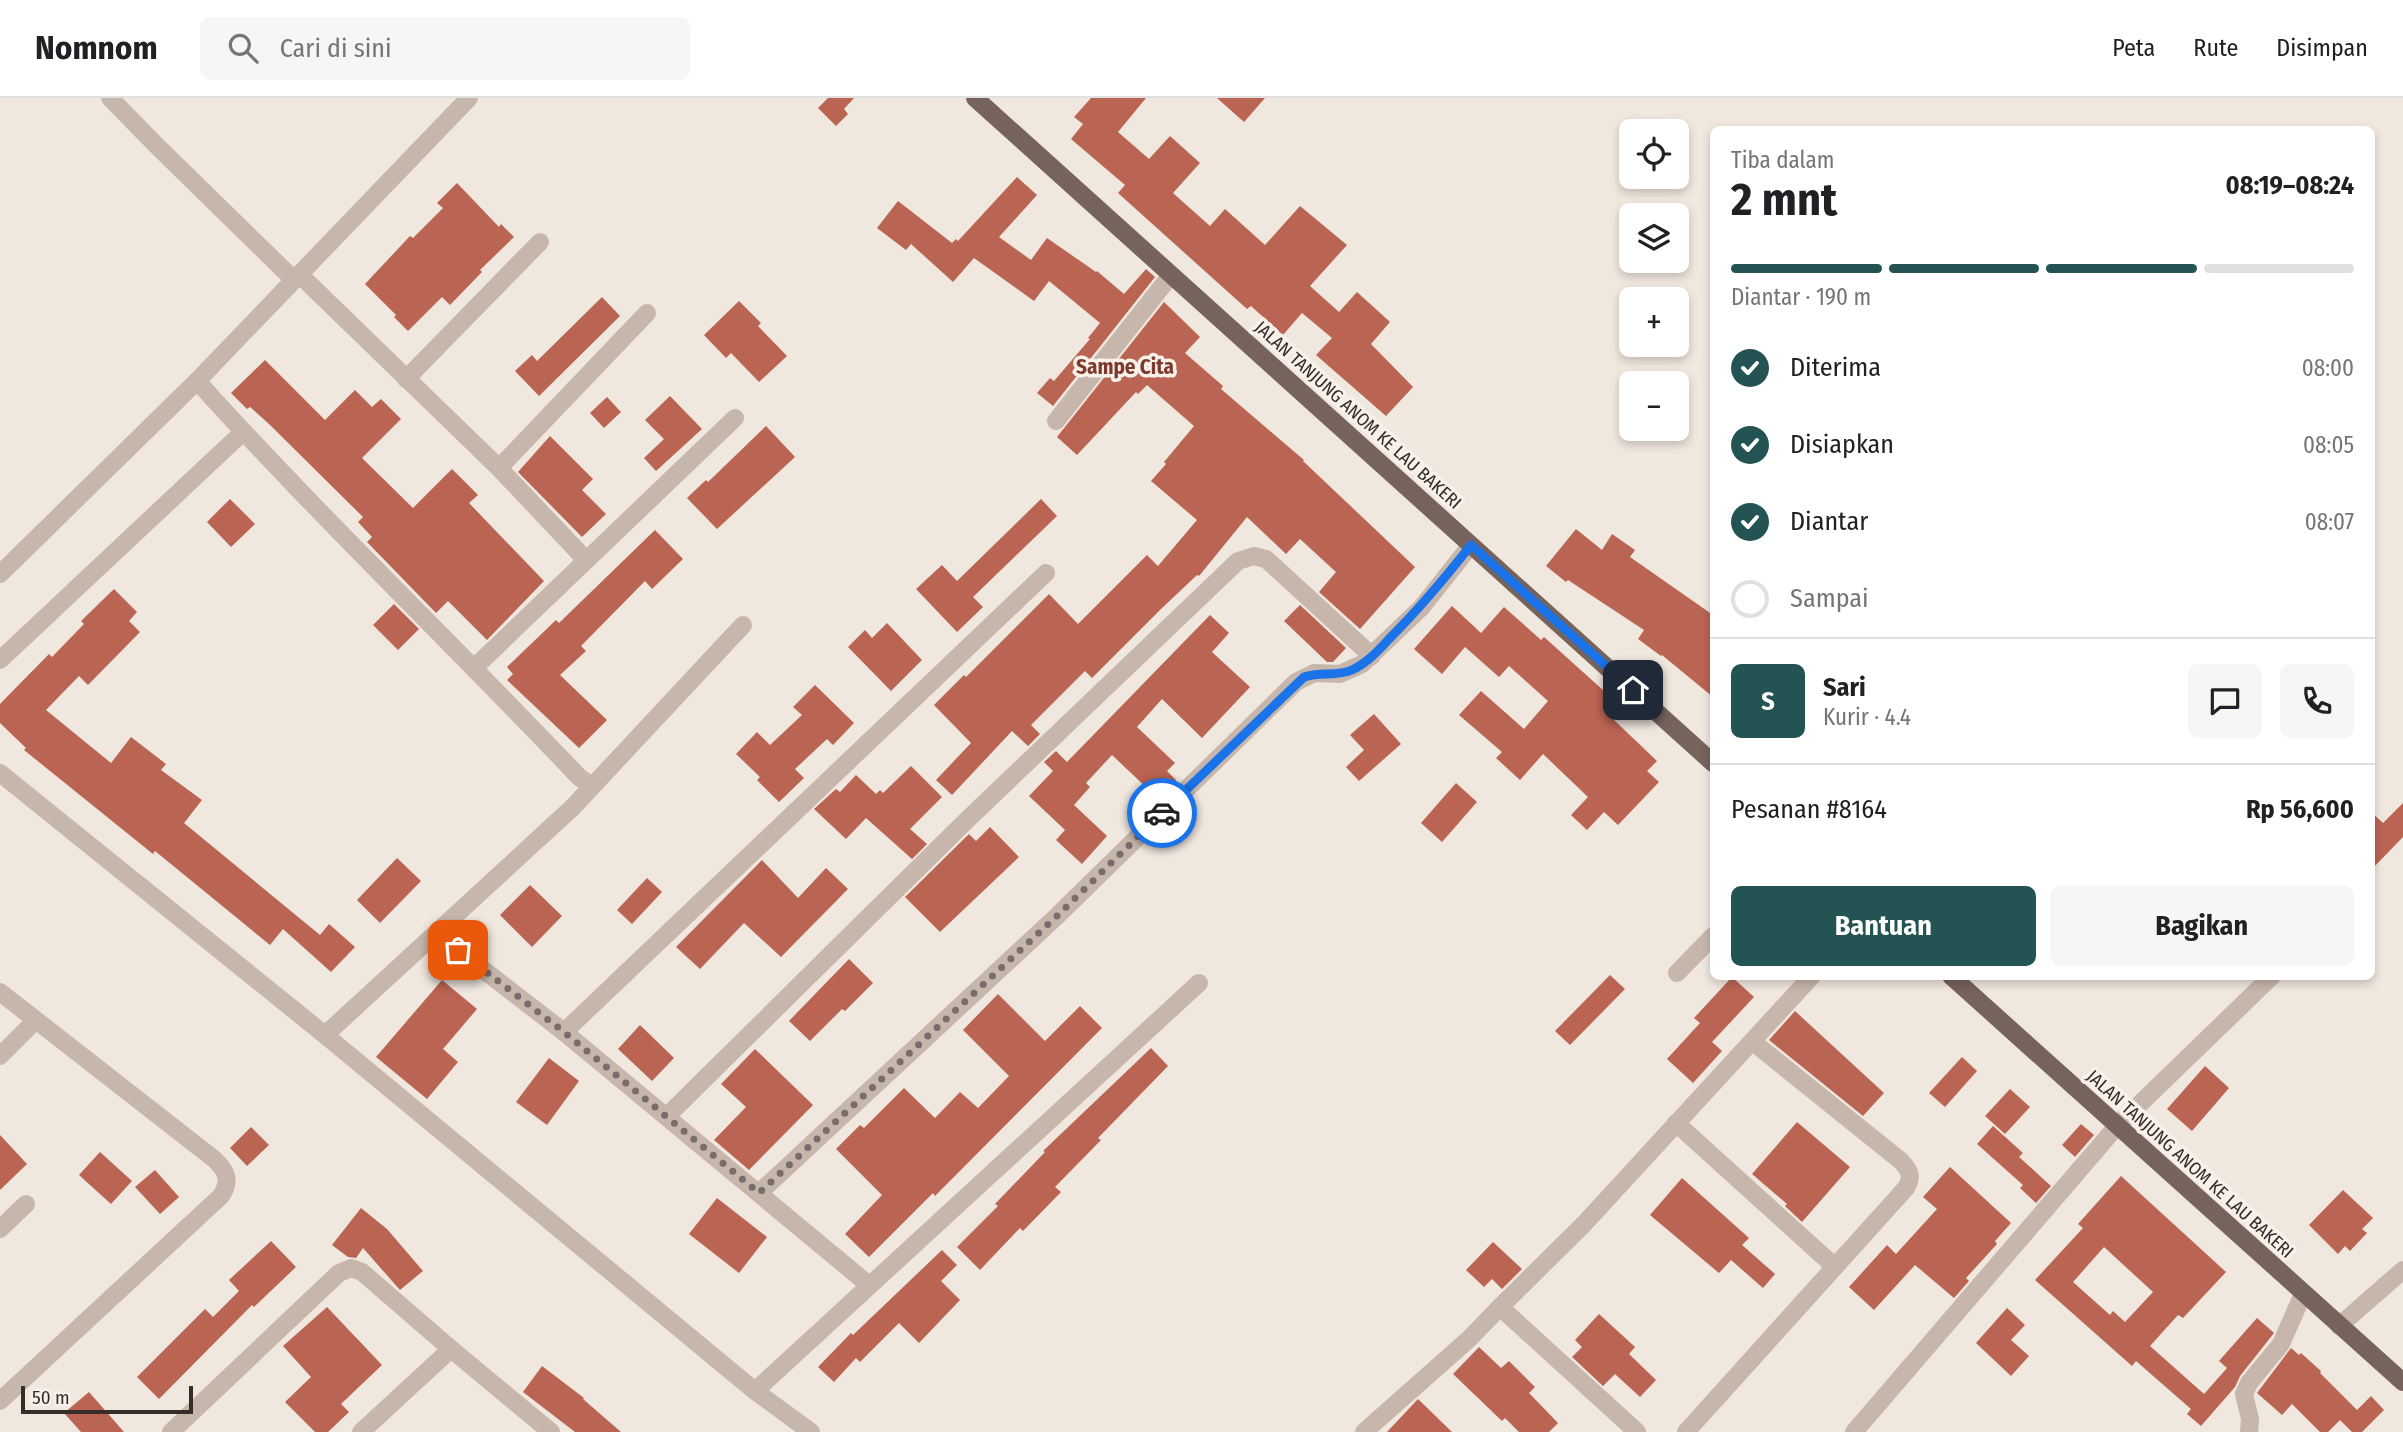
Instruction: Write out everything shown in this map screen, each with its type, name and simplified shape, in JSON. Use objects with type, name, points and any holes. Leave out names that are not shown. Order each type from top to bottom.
[{"type":"main road","name":"JALAN TANJUNG ANOM KE LAU BAKERI","points":[[975,98],[1710,760]]},
{"type":"main road","name":"JALAN TANJUNG ANOM KE LAU BAKERI","points":[[1955,980],[2403,1381]]},
{"type":"street","points":[[110,98],[156,145],[499,468],[586,560]]},
{"type":"street","points":[[0,574],[197,381],[469,98]]},
{"type":"street","points":[[406,379],[540,242]]},
{"type":"street","points":[[1056,421],[1171,275]]},
{"type":"street","points":[[499,468],[647,313]]},
{"type":"street","points":[[197,381],[243,432],[475,667],[579,777],[591,786]]},
{"type":"street","points":[[475,667],[735,418]]},
{"type":"street","points":[[0,660],[243,432]]},
{"type":"street","points":[[759,1193],[1057,916],[1296,682],[1314,673],[1340,674],[1362,664],[1421,608],[1471,545]]},
{"type":"street","points":[[667,1116],[978,810],[1238,561],[1254,556],[1266,559],[1372,656]]},
{"type":"street","points":[[564,1032],[1046,573]]},
{"type":"street","points":[[325,1035],[573,807],[743,625]]},
{"type":"street","points":[[0,773],[325,1035],[755,1391],[811,1432]]},
{"type":"street","points":[[437,934],[564,1032],[869,1285]]},
{"type":"street","points":[[1677,973],[1710,939]]},
{"type":"street","points":[[1364,1432],[1469,1339],[1584,1224],[1808,980]]},
{"type":"street","points":[[1854,1432],[2118,1126],[2268,980]]},
{"type":"street","points":[[755,1391],[1199,983]]},
{"type":"street","points":[[0,992],[214,1159],[228,1178],[227,1187],[221,1196],[0,1401]]},
{"type":"street","points":[[0,1056],[35,1021]]},
{"type":"street","points":[[1686,1432],[1906,1188],[1911,1179],[1910,1170],[1753,1042]]},
{"type":"street","points":[[1676,1123],[1834,1266]]},
{"type":"street","points":[[0,1228],[26,1204]]},
{"type":"street","points":[[171,1432],[339,1273],[351,1268],[362,1272],[543,1430]]},
{"type":"street","points":[[2339,1326],[2403,1270]]},
{"type":"street","points":[[2249,1432],[2250,1419],[2244,1394],[2249,1383],[2280,1344],[2303,1294]]},
{"type":"street","points":[[1500,1307],[1637,1432]]},
{"type":"street","points":[[361,1432],[451,1349]]},
{"type":"building","points":[[828,98],[854,98],[844,109],[848,114],[836,126],[818,108]]},
{"type":"building","points":[[1091,98],[1146,98],[1118,132],[1149,159],[1170,136],[1200,163],[1173,193],[1210,226],[1225,209],[1265,245],[1300,206],[1347,245],[1310,286],[1339,312],[1357,292],[1390,322],[1371,344],[1413,387],[1386,416],[1316,355],[1332,338],[1302,313],[1283,335],[1251,306],[1247,309],[1118,193],[1125,185],[1071,139],[1083,124],[1074,117]]},
{"type":"building","points":[[1217,98],[1265,98],[1244,122]]},
{"type":"building","points":[[1017,177],[1037,195],[999,237],[1031,260],[1047,238],[1097,271],[1124,294],[1146,269],[1155,277],[1053,406],[1037,393],[1050,378],[1054,381],[1090,339],[1088,338],[1100,323],[1049,281],[1034,301],[974,258],[953,282],[911,244],[906,250],[877,228],[898,201],[952,243],[956,239],[958,241]]},
{"type":"building","points":[[457,183],[499,227],[501,224],[514,237],[480,270],[482,272],[450,305],[442,297],[408,331],[365,284],[410,236],[413,238],[443,208],[437,203]]},
{"type":"building","points":[[602,297],[620,316],[539,396],[515,371],[532,355],[537,361]]},
{"type":"building","points":[[739,301],[761,323],[758,326],[787,356],[759,382],[731,353],[726,358],[704,335]]},
{"type":"building","points":[[1164,302],[1200,337],[1185,353],[1223,386],[1221,389],[1304,460],[1415,567],[1360,629],[1319,592],[1336,572],[1300,539],[1286,554],[1247,517],[1199,576],[1161,609],[1092,678],[1085,671],[1031,725],[1040,734],[1028,746],[1012,731],[952,795],[936,780],[971,743],[934,705],[1049,594],[1078,624],[1147,555],[1158,566],[1197,520],[1151,481],[1194,426],[1147,385],[1138,394],[1136,392],[1077,455],[1057,437]]},
{"type":"building","points":[[265,360],[325,420],[355,390],[372,407],[381,399],[401,419],[362,458],[413,508],[452,469],[478,495],[469,503],[544,581],[487,640],[448,601],[436,613],[367,542],[372,537],[358,522],[363,517],[269,424],[250,407],[247,409],[231,393]]},
{"type":"building","points":[[670,396],[702,429],[656,471],[644,458],[664,439],[645,420]]},
{"type":"building","points":[[607,397],[621,412],[604,428],[590,413]]},
{"type":"building","points":[[766,426],[795,457],[717,529],[687,498],[706,480],[708,482]]},
{"type":"building","points":[[550,436],[593,479],[582,490],[606,514],[582,537],[518,472]]},
{"type":"building","points":[[230,499],[255,524],[231,547],[207,522]]},
{"type":"building","points":[[1041,499],[1057,516],[973,597],[983,607],[957,632],[916,589],[942,565],[957,581]]},
{"type":"building","points":[[1576,529],[1602,550],[1612,534],[1635,550],[1630,557],[1710,613],[1710,695],[1638,639],[1644,630],[1568,580],[1566,582],[1546,566]]},
{"type":"building","points":[[655,530],[683,559],[652,589],[645,581],[581,646],[586,651],[560,675],[607,720],[579,748],[507,680],[513,674],[507,667],[556,620],[559,623]]},
{"type":"building","points":[[114,589],[137,612],[129,621],[140,632],[88,685],[79,676],[46,710],[111,763],[131,737],[166,764],[161,770],[202,800],[184,823],[320,935],[329,924],[355,947],[331,972],[283,929],[270,945],[155,851],[153,854],[24,750],[26,748],[0,723],[0,704],[49,654],[52,657],[84,624],[81,621]]},
{"type":"building","points":[[394,604],[419,629],[398,650],[373,625]]},
{"type":"building","points":[[1300,605],[1346,648],[1333,662],[1327,662],[1284,621]]},
{"type":"building","points":[[1452,606],[1481,633],[1504,607],[1541,640],[1544,637],[1623,708],[1613,719],[1657,761],[1647,771],[1659,782],[1618,825],[1604,812],[1587,830],[1571,815],[1588,797],[1543,754],[1520,780],[1496,758],[1502,752],[1459,715],[1481,691],[1524,729],[1548,701],[1509,666],[1499,677],[1465,647],[1442,674],[1414,649]]},
{"type":"building","points":[[1210,615],[1229,633],[1212,652],[1250,687],[1202,738],[1162,699],[1137,727],[1175,763],[1167,771],[1176,780],[1163,793],[1155,784],[1149,790],[1112,755],[1086,783],[1090,787],[1074,805],[1107,836],[1082,864],[1056,840],[1065,830],[1029,796],[1053,771],[1044,762],[1056,751],[1067,762]]},
{"type":"building","points":[[887,623],[922,660],[891,691],[848,647],[865,630],[872,638]]},
{"type":"building","points":[[815,685],[854,723],[833,745],[827,739],[795,769],[804,778],[779,802],[757,780],[760,777],[736,754],[757,732],[770,745],[802,715],[793,707]]},
{"type":"building","points":[[1374,714],[1401,744],[1359,781],[1346,767],[1364,750],[1350,735]]},
{"type":"building","points":[[911,766],[942,797],[910,829],[927,844],[912,859],[866,818],[846,839],[814,809],[836,789],[840,792],[856,775],[876,794],[880,790],[883,793]]},
{"type":"building","points":[[1456,783],[1477,802],[1442,842],[1421,823]]},
{"type":"building","points":[[2403,803],[2403,837],[2375,866],[2375,816],[2383,823]]},
{"type":"building","points":[[990,827],[1019,857],[940,932],[905,897],[969,834],[976,841]]},
{"type":"building","points":[[397,858],[421,881],[380,923],[357,900]]},
{"type":"building","points":[[762,860],[798,898],[826,868],[848,889],[781,957],[744,923],[700,969],[676,947]]},
{"type":"building","points":[[647,878],[662,892],[632,924],[617,910]]},
{"type":"building","points":[[530,885],[562,916],[532,947],[500,915]]},
{"type":"building","points":[[849,959],[873,983],[810,1041],[789,1021]]},
{"type":"building","points":[[1610,975],[1625,989],[1570,1045],[1555,1031]]},
{"type":"building","points":[[442,980],[477,1009],[443,1049],[458,1062],[427,1099],[376,1057]]},
{"type":"building","points":[[1729,980],[1735,980],[1754,997],[1712,1042],[1722,1051],[1693,1083],[1667,1059],[1700,1023],[1694,1018]]},
{"type":"building","points":[[998,994],[1045,1041],[1080,1006],[1102,1028],[935,1196],[933,1193],[869,1257],[845,1234],[882,1195],[836,1149],[860,1125],[864,1128],[904,1088],[935,1118],[960,1092],[978,1108],[1009,1076],[963,1030]]},
{"type":"building","points":[[1795,1011],[1884,1093],[1863,1116],[1769,1040]]},
{"type":"building","points":[[640,1025],[674,1058],[652,1081],[618,1049]]},
{"type":"building","points":[[1151,1048],[1168,1066],[1055,1187],[1061,1192],[1023,1231],[1020,1228],[980,1270],[957,1247],[998,1206],[995,1204],[1045,1152],[1043,1151]]},
{"type":"building","points":[[755,1049],[813,1105],[749,1170],[714,1140],[746,1107],[721,1084]]},
{"type":"building","points":[[1962,1057],[1977,1071],[1945,1107],[1929,1093]]},
{"type":"building","points":[[549,1058],[579,1081],[547,1125],[516,1102]]},
{"type":"building","points":[[2205,1066],[2229,1088],[2192,1131],[2167,1109]]},
{"type":"building","points":[[2010,1089],[2030,1107],[2005,1134],[1985,1116]]},
{"type":"building","points":[[1797,1122],[1850,1167],[1802,1222],[1785,1206],[1787,1204],[1752,1174]]},
{"type":"building","points":[[2081,1124],[2094,1135],[2075,1157],[2062,1145]]},
{"type":"building","points":[[1993,1126],[2023,1153],[2019,1157],[2051,1186],[2036,1203],[2020,1188],[2023,1185],[1977,1144]]},
{"type":"building","points":[[251,1127],[269,1145],[247,1166],[230,1148]]},
{"type":"building","points":[[0,1135],[27,1164],[0,1190]]},
{"type":"building","points":[[100,1152],[132,1181],[111,1204],[79,1175]]},
{"type":"building","points":[[1950,1167],[2011,1223],[1995,1241],[1997,1244],[1966,1278],[1969,1281],[1954,1298],[1915,1265],[1874,1310],[1849,1287],[1887,1245],[1896,1254],[1937,1209],[1923,1197]]},
{"type":"building","points":[[155,1170],[179,1197],[160,1214],[135,1187]]},
{"type":"building","points":[[2121,1176],[2226,1272],[2183,1318],[2178,1315],[2150,1346],[2204,1394],[2227,1368],[2219,1361],[2257,1318],[2274,1333],[2240,1376],[2235,1387],[2201,1426],[2187,1414],[2191,1409],[2136,1361],[2132,1366],[2035,1280],[2083,1228],[2078,1224]],"holes":[[[2104,1247],[2153,1292],[2125,1322],[2113,1311],[2110,1315],[2073,1282]]]},
{"type":"building","points":[[1682,1178],[1749,1238],[1742,1245],[1775,1274],[1763,1288],[1731,1260],[1719,1273],[1650,1215]]},
{"type":"building","points":[[2343,1190],[2373,1218],[2362,1229],[2367,1233],[2350,1251],[2345,1246],[2338,1254],[2309,1225]]},
{"type":"building","points":[[717,1198],[767,1237],[739,1273],[689,1234]]},
{"type":"building","points":[[361,1208],[387,1229],[423,1271],[400,1290],[363,1248],[356,1258],[348,1257],[332,1245]]},
{"type":"building","points":[[271,1241],[296,1267],[254,1307],[252,1305],[159,1399],[137,1377],[205,1309],[213,1317],[239,1291],[229,1280]]},
{"type":"building","points":[[1493,1242],[1522,1269],[1502,1289],[1492,1279],[1484,1287],[1466,1270]]},
{"type":"building","points":[[942,1250],[957,1265],[941,1281],[960,1300],[919,1343],[899,1323],[860,1362],[856,1358],[834,1382],[818,1367]]},
{"type":"building","points":[[327,1307],[382,1365],[341,1404],[349,1412],[328,1432],[315,1432],[285,1402],[311,1377],[283,1346]]},
{"type":"building","points":[[2007,1308],[2025,1325],[2011,1340],[2029,1356],[2011,1376],[1976,1343]]},
{"type":"building","points":[[1599,1314],[1635,1347],[1629,1354],[1656,1380],[1640,1397],[1615,1374],[1603,1386],[1572,1357],[1582,1347],[1575,1340]]},
{"type":"building","points":[[1479,1347],[1501,1368],[1509,1361],[1535,1387],[1529,1393],[1558,1423],[1549,1432],[1519,1432],[1505,1418],[1502,1421],[1453,1374]]},
{"type":"building","points":[[2291,1348],[2299,1355],[2301,1353],[2321,1371],[2357,1410],[2371,1396],[2384,1410],[2362,1432],[2352,1432],[2340,1420],[2328,1432],[2320,1432],[2292,1404],[2282,1415],[2257,1393]]},
{"type":"building","points":[[542,1366],[584,1398],[621,1432],[575,1432],[523,1392]]},
{"type":"building","points":[[89,1392],[124,1432],[81,1432],[64,1413]]},
{"type":"building","points":[[1418,1399],[1452,1432],[1387,1432]]},
{"type":"way so far","points":[[458,950],[564,1032],[759,1193],[1057,916],[1162,813]]},
{"type":"district","name":"Sampe Cita","points":[[1125,367]]},
{"type":"route","points":[[1162,813],[1296,682],[1314,673],[1340,674],[1372,656],[1421,608],[1471,545],[1633,690]]}]
